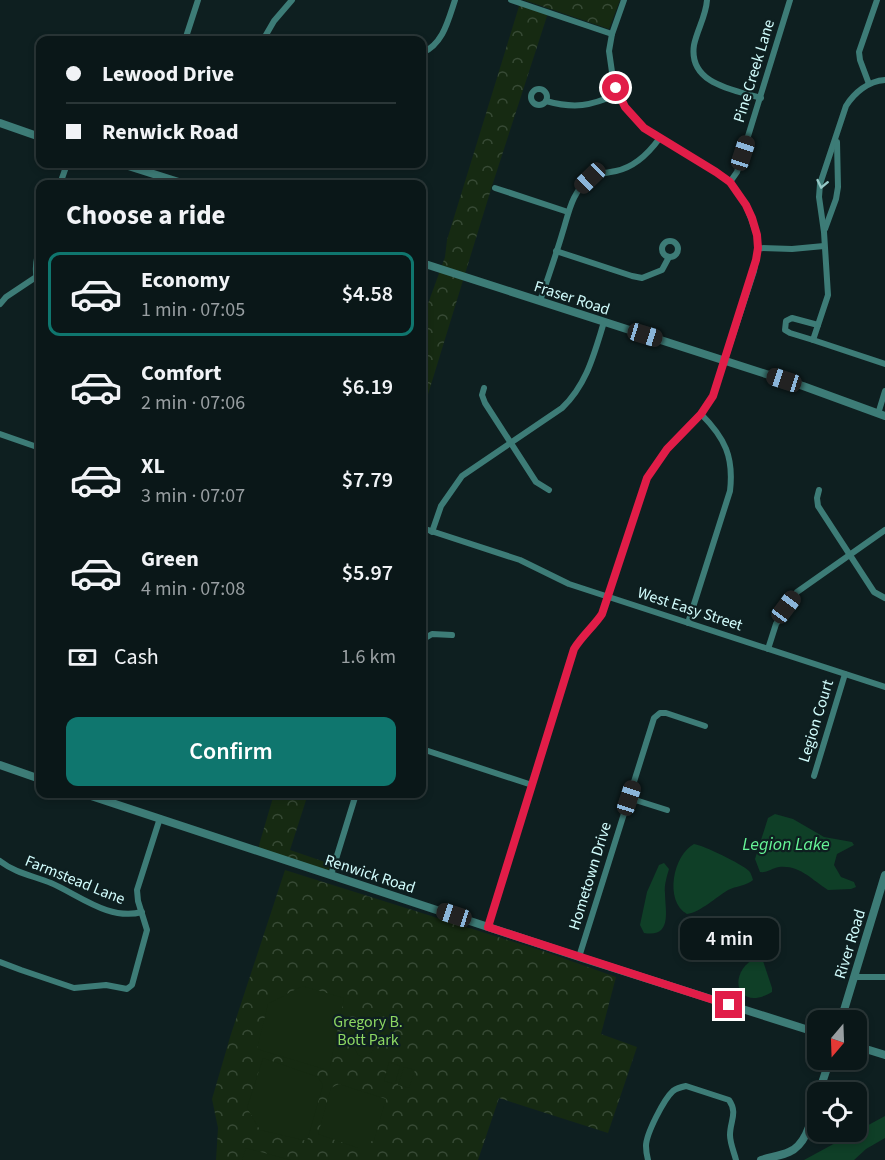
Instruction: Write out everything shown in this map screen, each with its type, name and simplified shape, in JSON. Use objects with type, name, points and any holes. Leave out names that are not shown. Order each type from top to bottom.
[{"type":"street","points":[[186,36],[198,0]]},
{"type":"street","points":[[265,36],[274,21],[292,0]]},
{"type":"street","points":[[426,50],[442,35],[455,0]]},
{"type":"street","points":[[511,0],[612,34]]},
{"type":"street","points":[[488,927],[574,649],[602,614],[647,478],[667,449],[701,414],[713,396],[754,271],[758,248],[752,218],[730,182],[644,128],[632,117],[618,94],[610,65],[612,34],[624,0]]},
{"type":"street","points":[[707,0],[694,47],[698,69],[704,77],[716,84],[761,98]]},
{"type":"street","name":"Pine Creek Lane","points":[[730,182],[737,172],[790,0]]},
{"type":"street","points":[[869,84],[859,52],[877,0]]},
{"type":"street","points":[[813,340],[828,295],[819,197],[820,184],[852,96],[869,84],[885,80]]},
{"type":"street","points":[[546,101],[565,106],[584,106],[618,94]]},
{"type":"street","points":[[0,123],[36,136]]},
{"type":"street","points":[[824,232],[838,187],[837,137]]},
{"type":"street","points":[[540,301],[568,212],[581,187],[590,178],[630,167],[640,160],[659,139]]},
{"type":"street","points":[[145,168],[175,180]]},
{"type":"street","points":[[495,188],[568,212]]},
{"type":"street","points":[[758,248],[792,249],[824,246]]},
{"type":"street","points":[[556,251],[642,278],[662,270],[669,257]]},
{"type":"street","name":"Fraser Road","points":[[426,264],[803,386],[881,415]]},
{"type":"street","points":[[0,304],[6,297],[36,277]]},
{"type":"street","points":[[818,325],[792,318],[788,319],[784,325],[785,330],[790,333],[885,364]]},
{"type":"street","points":[[432,532],[441,506],[462,476],[562,408],[573,398],[588,374],[604,322]]},
{"type":"street","points":[[484,388],[482,395],[485,403],[510,443],[536,482],[549,490]]},
{"type":"street","points":[[881,415],[885,391]]},
{"type":"street","points":[[688,623],[730,491],[732,471],[720,436],[701,414]]},
{"type":"street","points":[[0,434],[36,446]]},
{"type":"street","points":[[819,490],[818,506],[874,592],[885,598]]},
{"type":"street","name":"West Easy Street","points":[[426,530],[520,560],[569,584],[885,687]]},
{"type":"street","points":[[768,649],[776,624],[797,592],[885,530]]},
{"type":"street","points":[[426,638],[432,634],[452,635]]},
{"type":"street","name":"Legion Court","points":[[814,776],[845,674]]},
{"type":"street","name":"Hometown Drive","points":[[579,957],[654,718],[657,714],[666,713],[705,726]]},
{"type":"street","points":[[426,750],[532,785]]},
{"type":"street","points":[[0,765],[36,778]]},
{"type":"street","name":"Renwick Road","points":[[97,798],[807,1030]]},
{"type":"street","points":[[331,876],[355,798]]},
{"type":"street","points":[[629,798],[667,810]]},
{"type":"street","points":[[0,962],[74,988],[106,985],[127,989],[132,985],[147,930],[137,890],[159,818]]},
{"type":"street","name":"Farmstead Lane","points":[[0,861],[8,867],[50,882],[95,905],[123,914],[131,915],[142,912]]},
{"type":"street","name":"River Road","points":[[844,1010],[885,875]]},
{"type":"street","points":[[854,977],[885,976]]},
{"type":"street","points":[[867,1049],[882,1054]]},
{"type":"street","points":[[648,1160],[646,1145],[648,1134],[666,1099],[679,1087],[686,1086],[729,1100],[734,1112],[730,1137],[736,1160]]},
{"type":"street","points":[[761,1160],[790,1152],[798,1146],[807,1130]]},
{"type":"green space","points":[[524,0],[620,0],[609,29]]},
{"type":"green space","points":[[520,3],[548,13],[426,401],[426,309],[445,257],[447,240]]},
{"type":"green space","points":[[273,798],[307,798],[290,850],[331,864],[327,874],[257,852]]},
{"type":"green space","name":"Gregory B. Bott Park","points":[[285,870],[543,951],[616,977],[601,1034],[637,1047],[608,1133],[499,1098],[478,1160],[216,1160],[218,1128],[212,1099]]},
{"type":"green space","points":[[302,986],[344,998],[330,1066],[324,1069],[257,1049],[268,1004]]},
{"type":"green space","points":[[369,1010],[381,1013],[384,1025],[378,1045],[363,1057],[358,1055],[354,1047],[360,1034],[360,1019]]},
{"type":"green space","points":[[263,1058],[318,1077],[323,1085],[307,1141],[260,1130],[247,1108]]},
{"type":"green space","points":[[389,1062],[400,1066],[395,1084],[384,1081]]},
{"type":"green space","points":[[404,1067],[415,1070],[409,1088],[398,1085]]},
{"type":"green space","points":[[339,1084],[386,1099],[374,1140],[358,1148],[318,1134],[331,1088]]},
{"type":"green space","points":[[246,1148],[291,1160],[242,1160]]},
{"type":"water","name":"Legion Lake","points":[[775,814],[793,819],[824,837],[852,842],[854,845],[837,854],[834,865],[841,877],[854,882],[856,887],[828,890],[793,868],[779,867],[760,872],[755,859],[768,818]]},
{"type":"water","points":[[694,844],[739,864],[749,871],[753,880],[728,890],[703,907],[687,914],[675,899],[674,878],[681,858]]},
{"type":"water","points":[[664,863],[669,869],[665,887],[665,921],[660,931],[644,933],[640,925],[647,892],[659,865]]},
{"type":"water","points":[[757,957],[762,958],[772,992],[750,998],[743,994],[738,981],[747,964]]},
{"type":"water","points":[[885,1116],[885,1138],[866,1149],[854,1160],[804,1160],[837,1142],[867,1142],[867,1126]]},
{"type":"route","points":[[616,88],[625,107],[644,128],[730,182],[739,193],[752,218],[758,248],[754,271],[713,396],[701,414],[667,449],[647,478],[602,614],[574,649],[488,927],[729,1005]]}]
